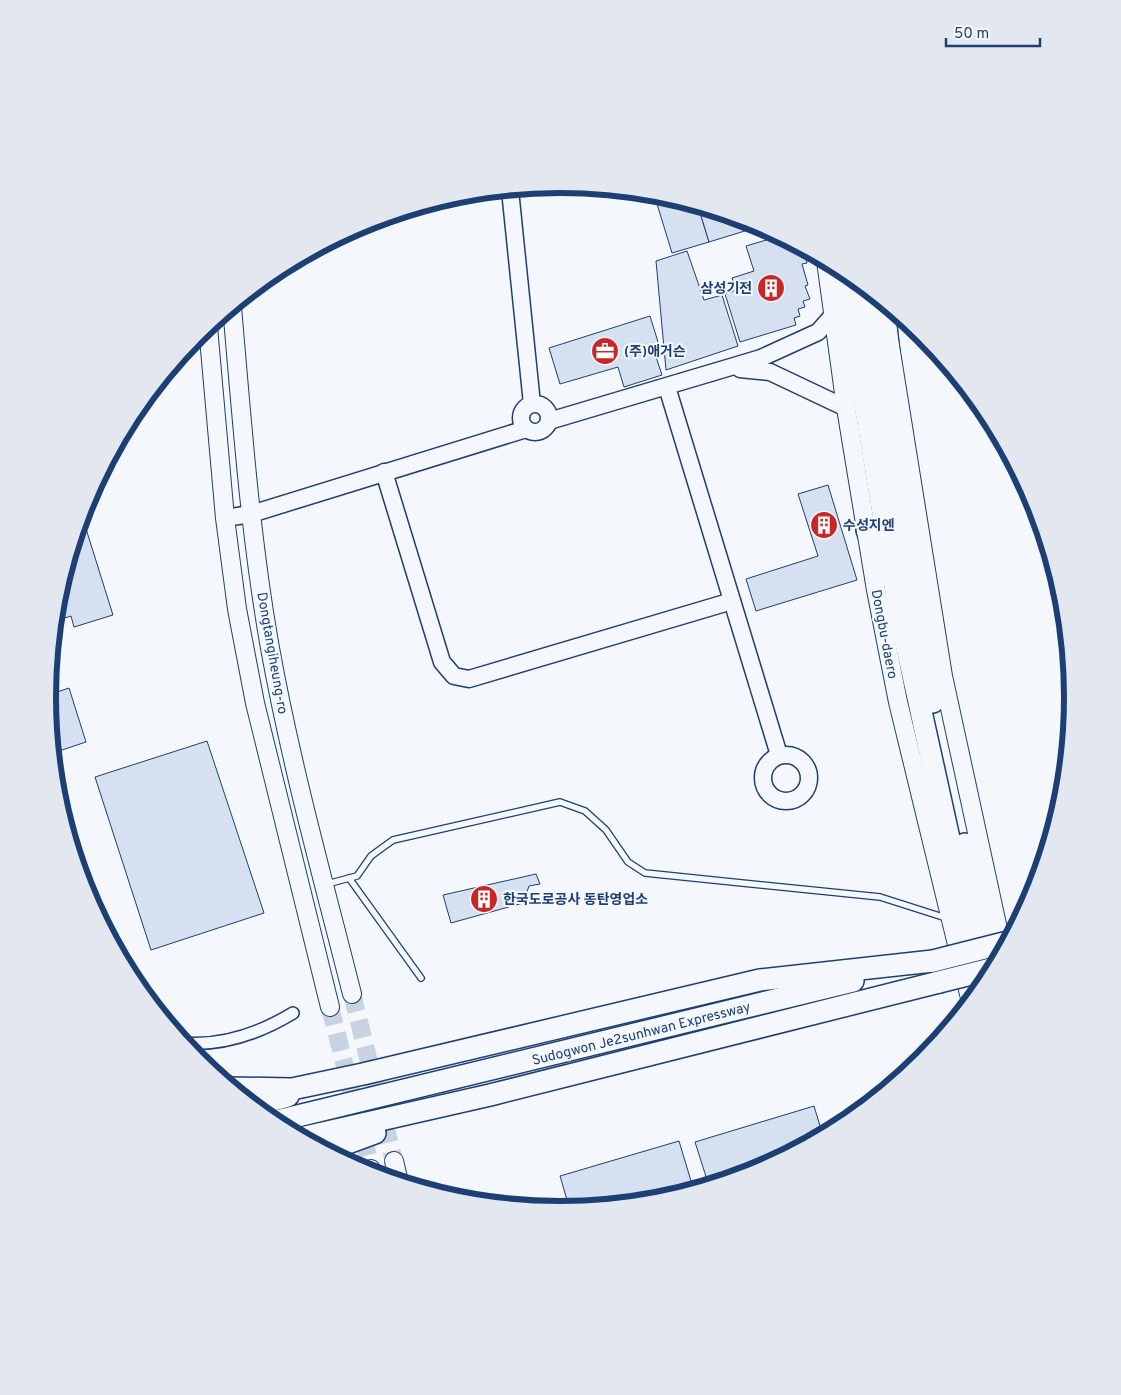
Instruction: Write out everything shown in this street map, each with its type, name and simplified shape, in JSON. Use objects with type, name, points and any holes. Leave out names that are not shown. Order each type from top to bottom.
[{"type":"highway","name":"Dongbu-daero","points":[[848,283],[858,363],[900,616],[980,978]]},
{"type":"highway","points":[[867,297],[935,715],[992,959]]},
{"type":"highway","points":[[884,311],[893,397],[914,514],[922,642]]},
{"type":"highway","points":[[867,530],[900,616]]},
{"type":"highway","name":"Sudogwon Je2sunhwan Expressway","points":[[284,1119],[1000,944]]},
{"type":"highway","points":[[242,1088],[292,1089],[760,980],[933,961]]},
{"type":"highway","name":"Sudogwon Je2sunhwan Expressway","points":[[311,1136],[490,1095],[984,971]]},
{"type":"highway","points":[[262,1104],[363,1074]]},
{"type":"highway","points":[[334,1148],[490,1095]]},
{"type":"main road","name":"Dongbu-daero","points":[[827,270],[846,408],[898,702],[969,993]]},
{"type":"main road","points":[[884,311],[943,676],[1002,942]]},
{"type":"main road","name":"Dongtangiheung-ro","points":[[233,314],[251,514],[279,693],[352,994]]},
{"type":"main road","name":"Dongtangiheung-ro","points":[[209,336],[225,518],[237,609],[255,703],[330,1007]]},
{"type":"main road","points":[[394,1161],[397,1175]]},
{"type":"street","points":[[511,196],[532,404]]},
{"type":"street","points":[[225,518],[251,514],[526,429],[539,432],[550,421],[761,358],[818,332],[833,315]]},
{"type":"street","points":[[727,368],[758,369],[770,372],[846,408]]},
{"type":"street","points":[[667,386],[779,756]]},
{"type":"street","points":[[532,404],[546,407],[550,421]]},
{"type":"street","points":[[526,429],[521,422],[522,412],[532,404]]},
{"type":"street","points":[[384,472],[442,662],[454,676],[469,679],[732,601]]},
{"type":"street","points":[[193,1042],[238,1038],[267,1029],[293,1013]]},
{"type":"lane","points":[[325,885],[357,876],[371,856],[393,840],[560,802],[585,811],[606,830],[628,862],[645,873],[880,897],[951,919]]},
{"type":"lane","points":[[349,878],[421,978]]},
{"type":"building","points":[[657,203],[700,213],[709,242],[672,253]]},
{"type":"building","points":[[700,213],[748,230],[709,242]]},
{"type":"building","name":"삼성기전","points":[[770,239],[805,257],[807,263],[802,264],[808,285],[805,286],[810,299],[803,301],[805,307],[798,309],[800,316],[794,318],[796,325],[740,342],[725,294],[736,290],[732,278],[754,271],[746,246]]},
{"type":"building","name":"삼성기전","points":[[687,251],[704,300],[722,295],[738,346],[666,370],[656,261]]},
{"type":"building","name":"(주)애거슨","points":[[650,316],[662,355],[656,357],[662,375],[624,387],[618,367],[560,384],[549,348]]},
{"type":"building","name":"수성지엔","points":[[828,485],[857,580],[756,611],[746,579],[818,556],[798,494]]},
{"type":"building","points":[[86,528],[113,615],[74,627],[71,616],[63,618],[73,567]]},
{"type":"building","points":[[69,688],[86,742],[60,751],[57,730],[56,692]]},
{"type":"building","points":[[207,741],[264,913],[151,950],[95,777]]},
{"type":"building","name":"한국도로공사 동탄영업소","points":[[536,874],[540,884],[529,886],[523,903],[451,923],[443,895]]},
{"type":"building","points":[[814,1106],[821,1129],[784,1150],[707,1180],[695,1142]]},
{"type":"building","points":[[679,1141],[692,1185],[626,1197],[568,1202],[560,1176]]},
{"type":"tunnel","points":[[352,994],[394,1161]]},
{"type":"tunnel","points":[[330,1007],[370,1164]]},
{"type":"place","name":"삼성기전","points":[[771,288]]},
{"type":"place","name":"(주)애거슨","points":[[605,351]]},
{"type":"place","name":"수성지엔","points":[[824,525]]},
{"type":"place","name":"한국도로공사 동탄영업소","points":[[484,899]]}]
